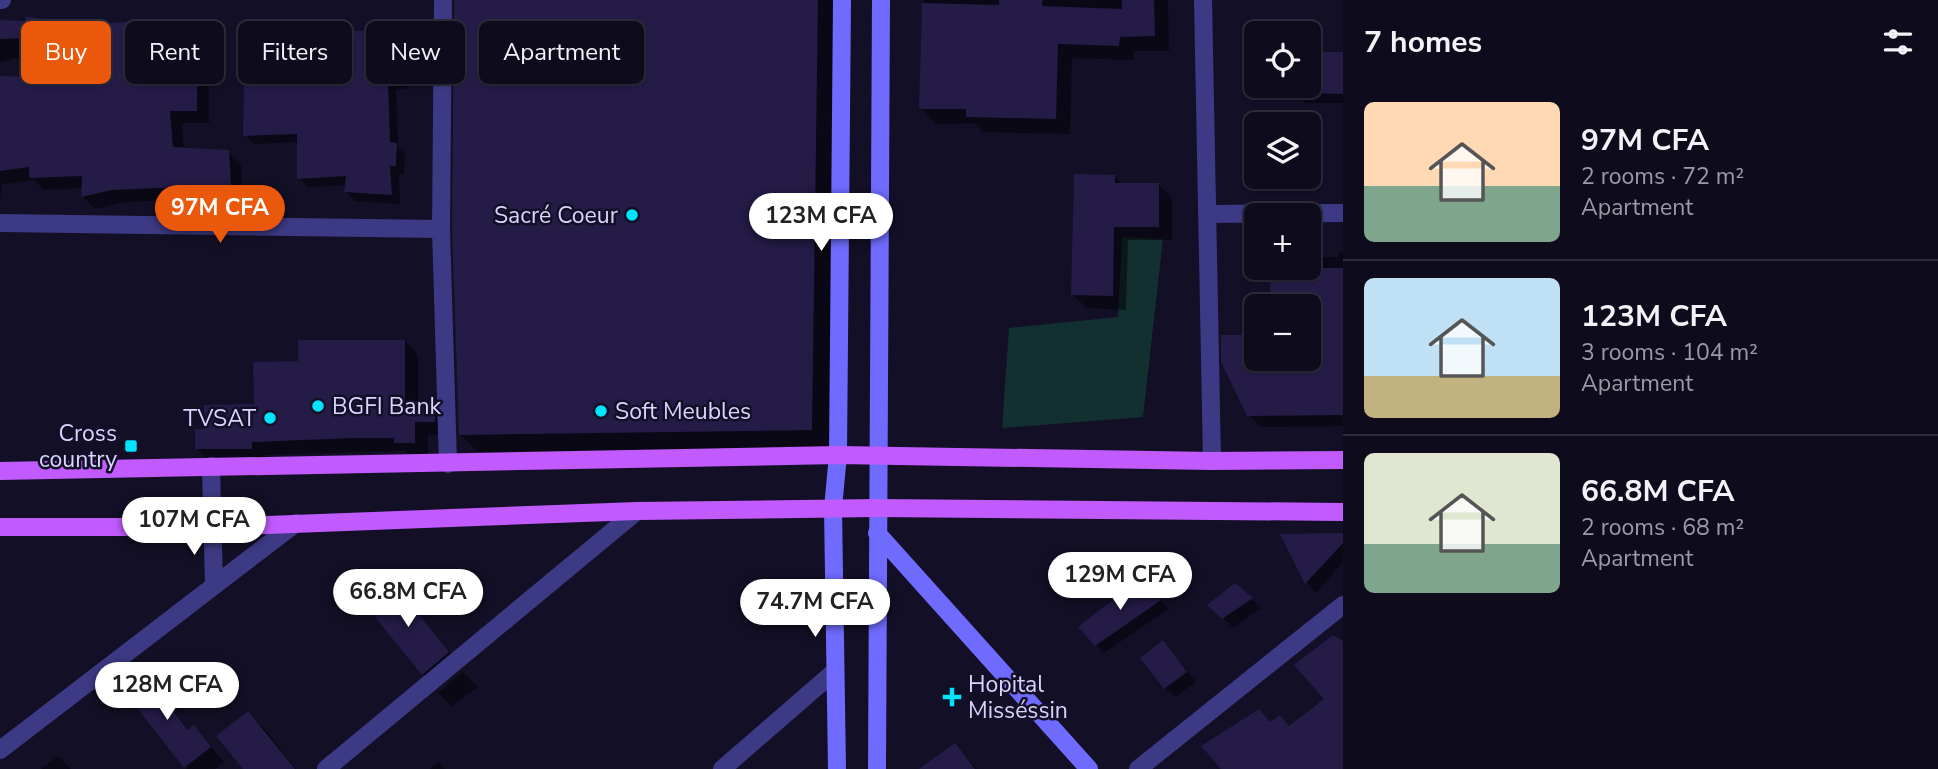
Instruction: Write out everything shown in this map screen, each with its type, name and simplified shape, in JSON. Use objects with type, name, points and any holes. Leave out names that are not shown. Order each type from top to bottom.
[{"type":"main road","points":[[836,769],[833,508],[838,455],[842,0]]},
{"type":"main road","points":[[877,769],[881,0]]},
{"type":"main road","points":[[0,471],[838,455],[1212,461],[1343,460]]},
{"type":"main road","points":[[0,527],[212,527],[637,511],[833,508],[1343,512]]},
{"type":"main road","points":[[877,533],[1088,769]]},
{"type":"street","points":[[443,0],[441,229],[448,464]]},
{"type":"street","points":[[1203,0],[1212,461]]},
{"type":"street","points":[[1207,214],[1343,213]]},
{"type":"street","points":[[0,223],[441,229]]},
{"type":"street","points":[[211,466],[214,586]]},
{"type":"street","points":[[326,769],[637,511]]},
{"type":"street","points":[[0,750],[296,523]]},
{"type":"street","points":[[1138,769],[1343,605]]},
{"type":"street","points":[[722,769],[835,671]]},
{"type":"green space","points":[[1122,237],[1163,239],[1143,417],[1002,428],[1009,328],[1118,317]]},
{"type":"building","name":"Sacré Coeur","points":[[454,0],[818,0],[812,430],[459,435],[452,229],[453,84],[465,84],[465,21],[454,21]]},
{"type":"building","points":[[999,0],[1042,0],[1042,6],[1122,9],[1122,0],[1154,0],[1155,36],[1120,37],[1119,46],[1058,44],[1056,119],[966,117],[966,109],[919,109],[922,3],[999,5]]},
{"type":"building","points":[[25,16],[54,21],[26,21]]},
{"type":"building","points":[[0,20],[26,21],[21,21],[21,38],[0,39]]},
{"type":"building","points":[[125,22],[125,84],[197,84],[197,111],[170,111],[173,147],[229,150],[231,185],[112,190],[81,197],[82,176],[29,178],[29,167],[0,171],[0,76],[21,77],[21,84],[111,84],[111,23]]},
{"type":"building","points":[[352,31],[366,31],[366,84],[388,84],[390,142],[397,143],[396,166],[390,166],[392,195],[344,192],[346,176],[297,179],[297,134],[243,136],[244,84],[352,84]]},
{"type":"building","points":[[1321,52],[1343,52],[1343,94],[1321,93]]},
{"type":"building","points":[[1074,174],[1115,175],[1115,183],[1159,183],[1159,227],[1114,227],[1113,296],[1071,295]]},
{"type":"building","points":[[1321,268],[1343,268],[1343,415],[1247,416],[1221,362],[1221,335],[1244,335],[1244,371],[1321,371],[1321,294],[1270,294],[1270,280],[1321,280]]},
{"type":"building","points":[[298,340],[405,340],[405,405],[435,405],[435,422],[415,422],[415,443],[394,443],[394,438],[353,438],[252,442],[252,449],[195,449],[195,429],[204,429],[204,405],[254,404],[253,362],[298,361]]},
{"type":"building","points":[[1343,533],[1343,543],[1305,584],[1280,534]]},
{"type":"building","points":[[1143,576],[1161,600],[1095,646],[1078,627]]},
{"type":"building","points":[[1235,583],[1253,598],[1222,619],[1207,605]]},
{"type":"building","points":[[394,584],[449,652],[422,675],[366,606]]},
{"type":"building","points":[[1333,635],[1343,641],[1343,769],[1221,769],[1201,746],[1259,709],[1270,722],[1280,715],[1289,726],[1324,699],[1294,665]]},
{"type":"building","points":[[1163,640],[1187,672],[1164,689],[1140,658]]},
{"type":"building","points":[[144,674],[188,730],[194,725],[211,747],[184,768],[123,690]]},
{"type":"building","points":[[248,711],[295,769],[243,769],[216,736]]},
{"type":"building","points":[[955,743],[975,769],[919,769]]},
{"type":"place","name":"Sacré Coeur","points":[[632,215]]},
{"type":"place","name":"BGFI Bank","points":[[318,406]]},
{"type":"place","name":"Soft Meubles","points":[[601,411]]},
{"type":"place","name":"TVSAT","points":[[270,418]]},
{"type":"place","name":"Cross country","points":[[131,446]]},
{"type":"place","name":"Hopital Misséssin","points":[[952,697]]}]
